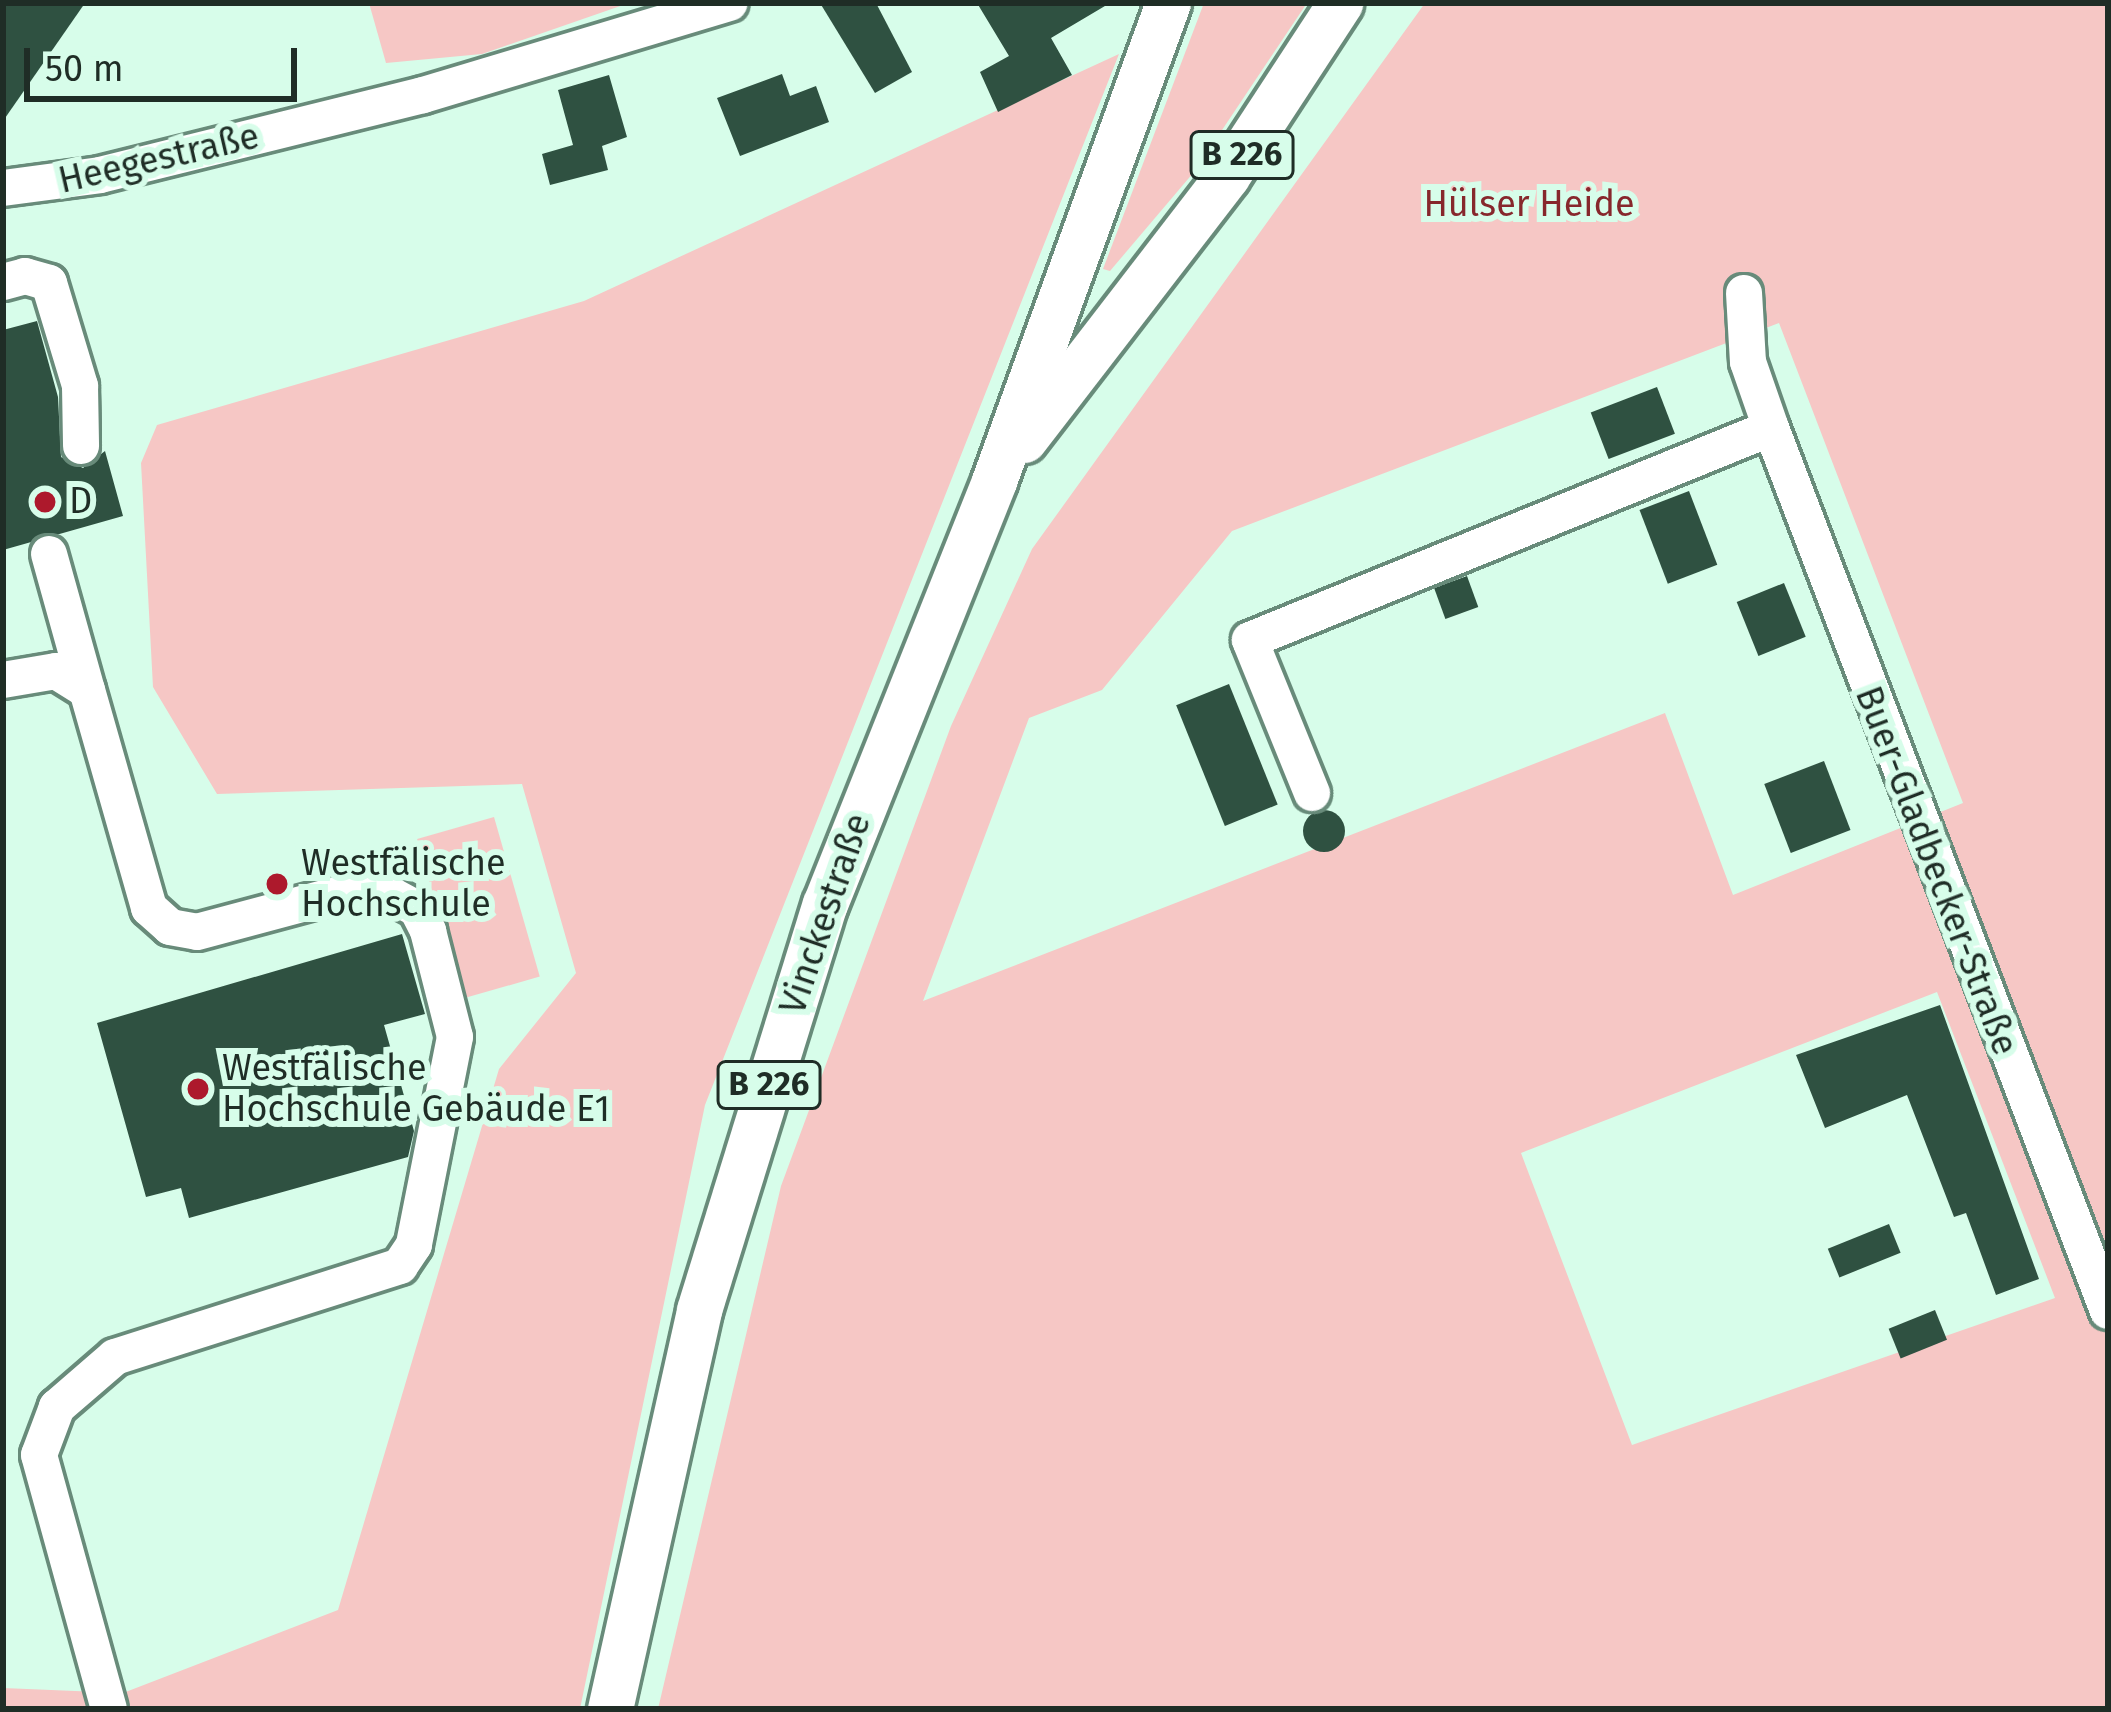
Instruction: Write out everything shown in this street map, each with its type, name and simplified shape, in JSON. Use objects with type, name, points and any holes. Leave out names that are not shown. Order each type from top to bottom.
[{"type":"main road","name":"Vinckestraße","points":[[610,1709],[699,1310],[818,927],[994,481],[1168,3]]},
{"type":"main road","name":"Vinckestraße","points":[[994,481],[1227,176],[1340,3]]},
{"type":"street","name":"Heegestraße","points":[[3,188],[100,175],[423,95],[729,3]]},
{"type":"street","points":[[3,282],[26,275],[49,283],[80,386],[81,446]]},
{"type":"street","name":"Buer-Gladbecker-Straße","points":[[1744,293],[1748,362],[1771,428],[2108,1311]]},
{"type":"street","points":[[1312,793],[1250,640],[1771,428]]},
{"type":"street","points":[[49,554],[149,908],[170,928],[197,932],[358,890],[391,895],[417,909],[428,931],[455,1037],[414,1245],[400,1266],[115,1357],[57,1407],[39,1455],[109,1709]]},
{"type":"street","points":[[3,680],[56,671],[87,691]]},
{"type":"green space","points":[[369,3],[629,3],[482,54],[386,63]]},
{"type":"green space","points":[[1204,3],[1307,3],[1194,172],[1110,271],[1103,269]]},
{"type":"green space","name":"Hülser Heide","points":[[1425,3],[2108,3],[2108,1709],[658,1709],[781,1186],[951,726],[1032,549]],"holes":[[[1779,323],[1963,803],[1733,895],[1665,713],[923,1001],[1029,718],[1102,690],[1232,531]],[[1937,992],[2055,1298],[1632,1445],[1521,1153]]]},
{"type":"green space","points":[[1119,54],[705,1105],[580,1709],[3,1709],[3,1688],[123,1693],[338,1610],[499,1069],[576,973],[522,784],[217,794],[153,687],[141,463],[157,425],[584,301]]},
{"type":"green space","points":[[494,817],[540,977],[463,999],[417,839]]},
{"type":"building","points":[[3,3],[85,3],[3,121]]},
{"type":"building","points":[[820,3],[876,3],[912,72],[875,93]]},
{"type":"building","points":[[977,3],[1110,3],[1051,38],[1072,75],[998,112],[980,72],[1009,56]]},
{"type":"building","points":[[782,74],[790,96],[816,86],[829,122],[740,156],[717,98]]},
{"type":"building","points":[[609,75],[627,137],[602,146],[608,170],[550,185],[542,154],[573,145],[558,90]]},
{"type":"building","points":[[37,321],[58,397],[61,457],[83,468],[105,451],[123,516],[3,550],[3,330]]},
{"type":"building","points":[[1657,387],[1675,434],[1609,459],[1591,412]]},
{"type":"building","points":[[1689,491],[1717,565],[1668,584],[1640,510]]},
{"type":"building","points":[[1467,576],[1478,607],[1445,619],[1434,588]]},
{"type":"building","points":[[1784,583],[1806,637],[1758,656],[1737,602]]},
{"type":"building","points":[[1229,684],[1278,805],[1225,826],[1176,705]]},
{"type":"building","points":[[1824,761],[1851,830],[1791,853],[1764,784]]},
{"type":"building","points":[[1324,810],[1339,816],[1345,831],[1339,846],[1324,852],[1309,846],[1303,831],[1309,816]]},
{"type":"building","name":"Westfälische Hochschule Gebäude E1","points":[[402,934],[425,1014],[384,1025],[414,1131],[408,1157],[189,1218],[181,1188],[146,1197],[97,1023]]},
{"type":"building","points":[[1940,1005],[2039,1279],[1996,1295],[1966,1213],[1954,1217],[1907,1095],[1825,1128],[1796,1055]]},
{"type":"building","points":[[1889,1224],[1901,1253],[1839,1277],[1828,1249]]},
{"type":"building","points":[[1935,1310],[1947,1340],[1901,1358],[1889,1329]]},
{"type":"place","name":"D","points":[[45,502]]},
{"type":"place","name":"Westfälische Hochschule","points":[[277,884]]},
{"type":"place","name":"Westfälische Hochschule Gebäude E1","points":[[198,1089]]}]
